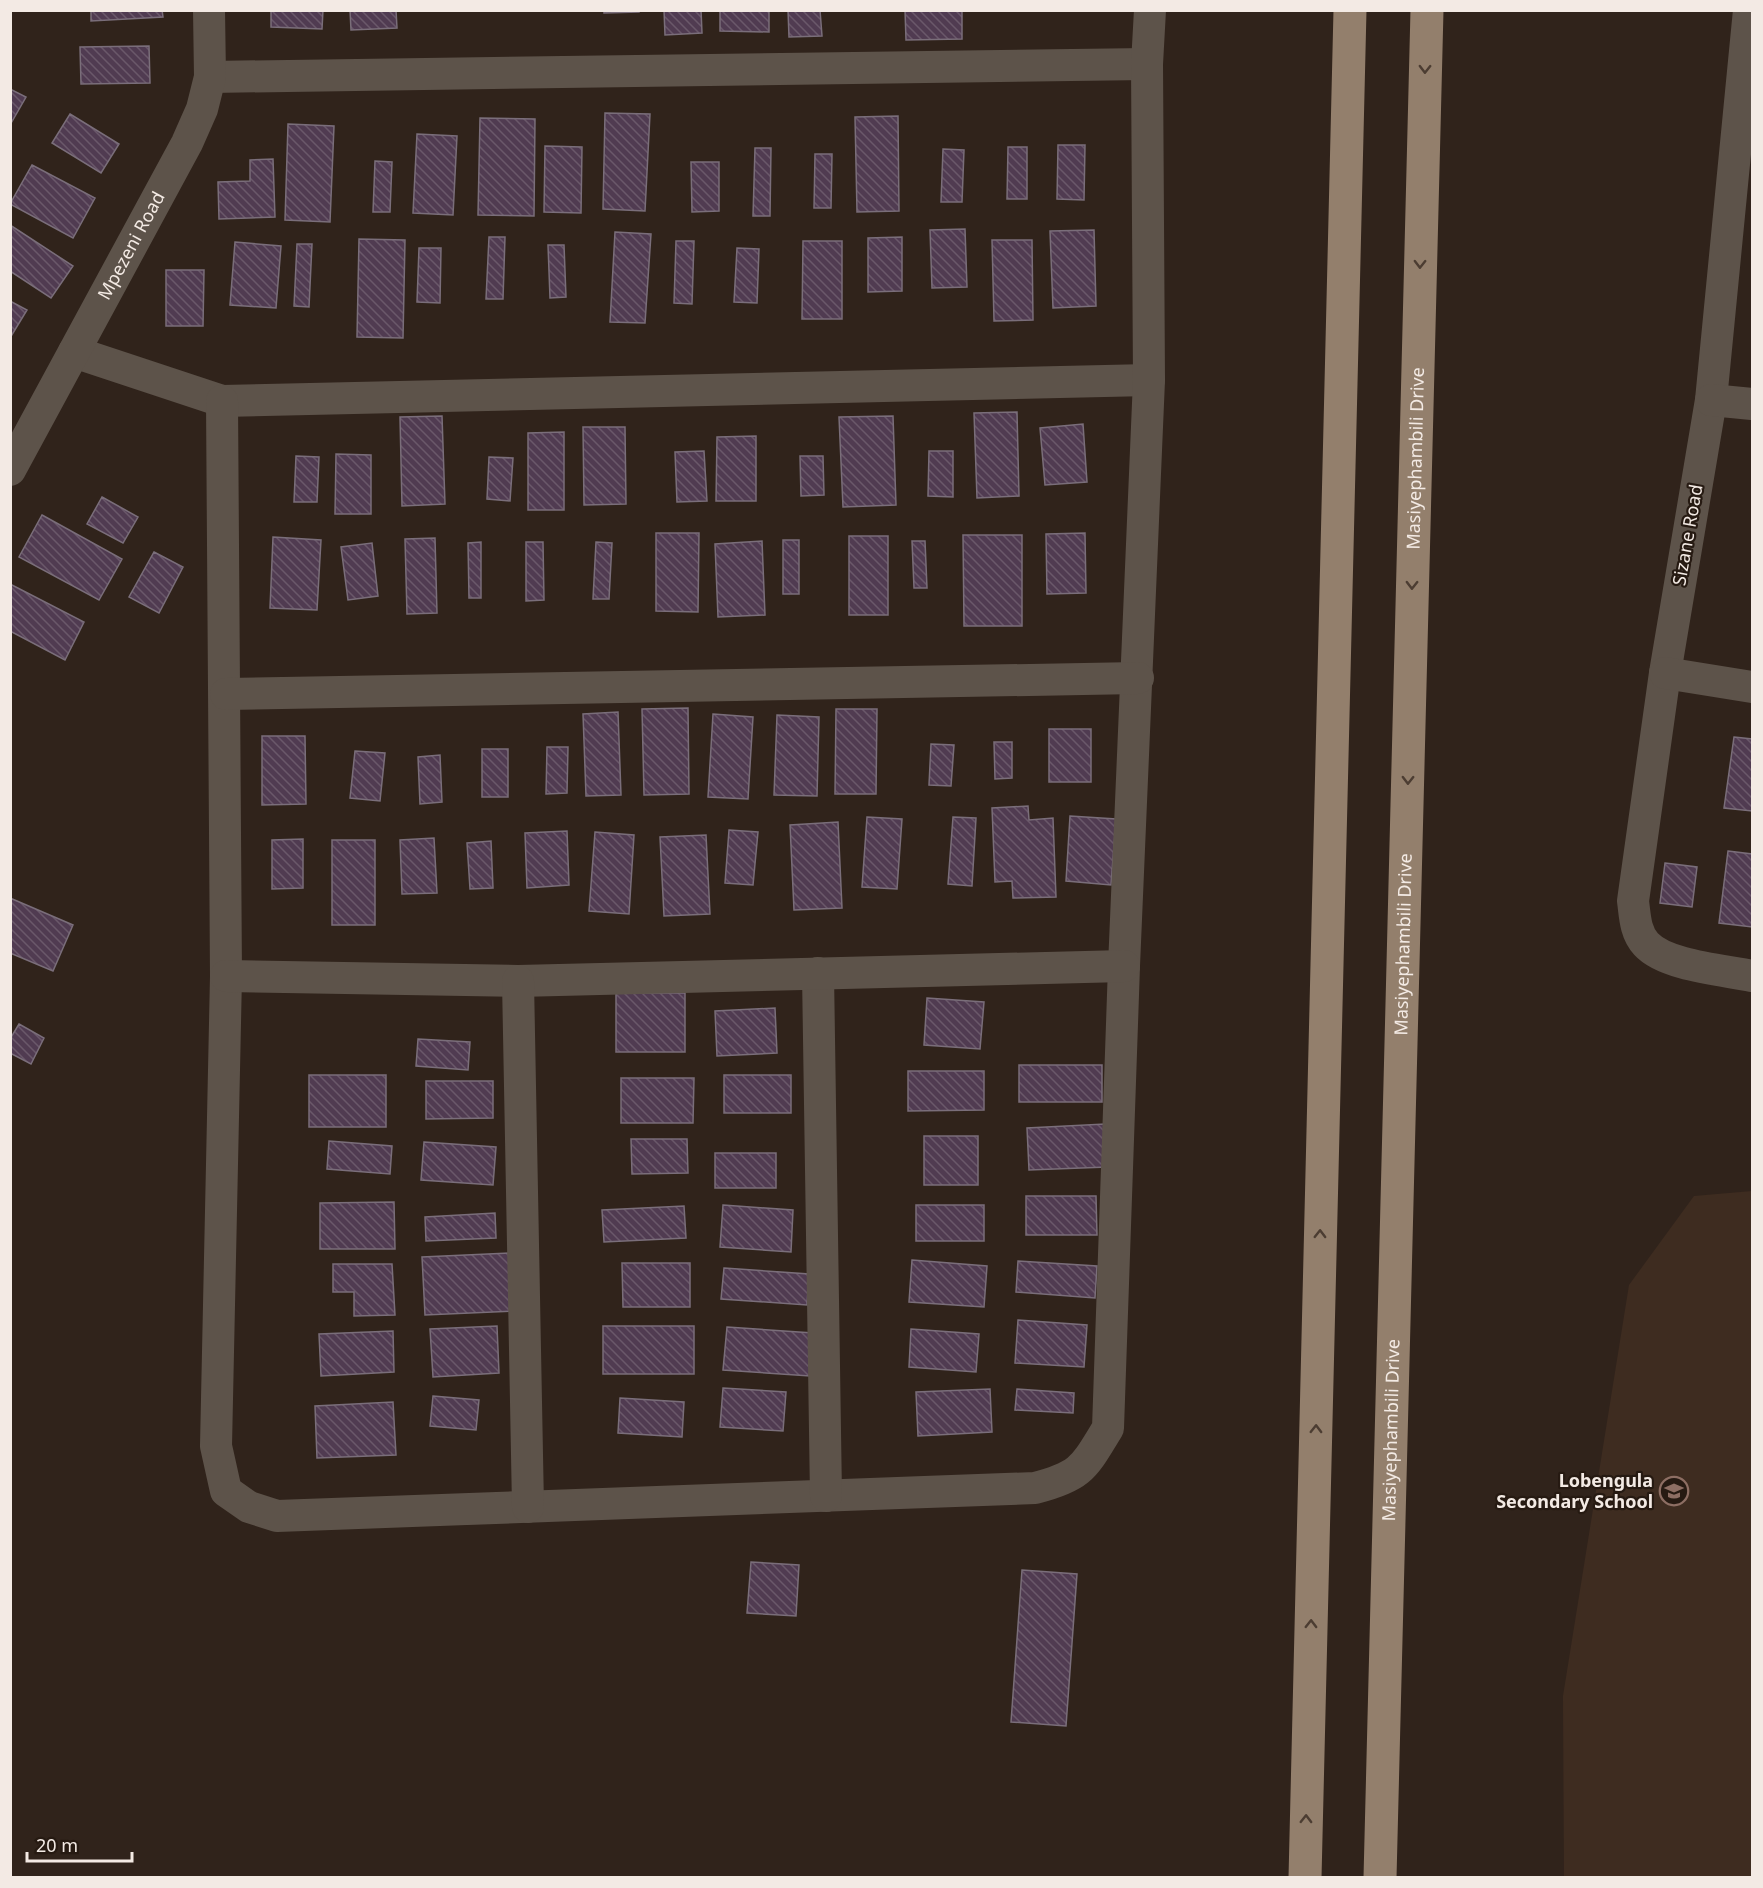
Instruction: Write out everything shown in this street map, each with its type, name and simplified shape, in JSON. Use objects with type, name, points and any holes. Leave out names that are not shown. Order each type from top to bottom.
[{"type":"main road","points":[[1305,1878],[1350,10]]},
{"type":"main road","name":"Masiyephambili Drive","points":[[1380,1878],[1427,10]]},
{"type":"street","name":"Mpezeni Road","points":[[10,470],[187,143],[201,109],[210,77],[209,10]]},
{"type":"street","points":[[222,400],[226,694],[226,976],[216,1446],[226,1491],[249,1507],[277,1516],[1035,1488],[1060,1482],[1083,1468],[1108,1428],[1124,966],[1149,380],[1147,64],[1150,10]]},
{"type":"street","name":"Sizane Road","points":[[1749,10],[1745,121],[1711,400],[1665,673],[1634,885],[1636,927],[1647,945],[1668,958],[1752,975]]},
{"type":"street","points":[[210,77],[1147,64]]},
{"type":"street","points":[[74,352],[222,400],[1149,380]]},
{"type":"street","points":[[1711,400],[1752,404]]},
{"type":"street","points":[[1665,673],[1752,687]]},
{"type":"street","points":[[226,694],[1138,678]]},
{"type":"street","points":[[226,976],[519,981],[1124,966]]},
{"type":"street","points":[[818,973],[825,1496]]},
{"type":"street","points":[[519,981],[528,1507]]},
{"type":"shaded area","name":"Lobengula Secondary School","points":[[1752,1191],[1752,1877],[1564,1877],[1563,1696],[1629,1285],[1694,1196]]},
{"type":"building","points":[[91,10],[162,10],[163,17],[91,21]]},
{"type":"building","points":[[271,10],[323,10],[322,29],[271,27]]},
{"type":"building","points":[[350,10],[396,10],[397,28],[351,30]]},
{"type":"building","points":[[604,10],[639,10],[639,12],[604,13]]},
{"type":"building","points":[[664,10],[701,10],[702,33],[665,35]]},
{"type":"building","points":[[720,10],[769,10],[769,32],[720,31]]},
{"type":"building","points":[[788,10],[820,10],[822,36],[789,37]]},
{"type":"building","points":[[905,10],[962,10],[962,39],[906,40]]},
{"type":"building","points":[[149,46],[150,83],[81,84],[80,47]]},
{"type":"building","points":[[10,89],[26,97],[10,125]]},
{"type":"building","points":[[605,113],[650,114],[645,211],[603,209]]},
{"type":"building","points":[[70,114],[119,144],[101,173],[52,143]]},
{"type":"building","points":[[898,116],[899,211],[857,212],[855,117]]},
{"type":"building","points":[[480,118],[535,119],[534,216],[478,215]]},
{"type":"building","points":[[288,124],[334,126],[330,222],[285,220]]},
{"type":"building","points":[[417,134],[457,136],[453,215],[413,213]]},
{"type":"building","points":[[1058,145],[1085,145],[1084,200],[1057,199]]},
{"type":"building","points":[[545,146],[582,147],[581,213],[544,212]]},
{"type":"building","points":[[1008,147],[1027,147],[1027,199],[1007,199]]},
{"type":"building","points":[[755,148],[771,148],[770,216],[753,216]]},
{"type":"building","points":[[943,149],[964,150],[962,202],[941,202]]},
{"type":"building","points":[[815,154],[832,154],[831,208],[814,208]]},
{"type":"building","points":[[273,159],[275,217],[219,219],[218,182],[250,181],[250,160]]},
{"type":"building","points":[[375,161],[392,162],[390,212],[373,212]]},
{"type":"building","points":[[691,162],[719,162],[719,211],[692,212]]},
{"type":"building","points":[[32,165],[95,198],[73,238],[10,204]]},
{"type":"building","points":[[10,225],[73,266],[51,298],[10,271]]},
{"type":"building","points":[[965,229],[967,287],[932,288],[930,230]]},
{"type":"building","points":[[1094,230],[1096,306],[1053,308],[1050,231]]},
{"type":"building","points":[[615,232],[651,234],[645,323],[610,322]]},
{"type":"building","points":[[489,237],[505,237],[503,299],[486,299]]},
{"type":"building","points":[[902,237],[902,291],[868,292],[868,238]]},
{"type":"building","points":[[359,239],[405,240],[403,338],[357,337]]},
{"type":"building","points":[[992,240],[1032,240],[1033,320],[994,321]]},
{"type":"building","points":[[676,241],[694,241],[692,304],[674,303]]},
{"type":"building","points":[[803,241],[842,241],[842,319],[802,319]]},
{"type":"building","points":[[235,242],[281,246],[276,308],[230,305]]},
{"type":"building","points":[[297,244],[312,244],[309,307],[294,306]]},
{"type":"building","points":[[548,245],[564,245],[566,297],[550,298]]},
{"type":"building","points":[[419,248],[441,248],[440,303],[417,302]]},
{"type":"building","points":[[737,248],[759,249],[757,303],[734,302]]},
{"type":"building","points":[[166,270],[204,270],[203,326],[166,326]]},
{"type":"building","points":[[10,301],[27,310],[10,338]]},
{"type":"building","points":[[1017,412],[1019,496],[977,498],[974,413]]},
{"type":"building","points":[[442,416],[445,504],[402,506],[400,417]]},
{"type":"building","points":[[893,416],[896,505],[843,507],[839,417]]},
{"type":"building","points":[[1083,424],[1087,482],[1045,485],[1040,428]]},
{"type":"building","points":[[583,427],[625,427],[626,504],[584,505]]},
{"type":"building","points":[[564,432],[564,510],[528,510],[528,433]]},
{"type":"building","points":[[756,436],[756,501],[716,501],[717,437]]},
{"type":"building","points":[[704,451],[707,501],[677,502],[675,452]]},
{"type":"building","points":[[929,451],[953,451],[953,497],[928,496]]},
{"type":"building","points":[[336,454],[371,455],[371,514],[335,514]]},
{"type":"building","points":[[296,456],[319,457],[317,502],[294,502]]},
{"type":"building","points":[[800,456],[823,456],[824,495],[801,496]]},
{"type":"building","points":[[489,457],[513,458],[510,501],[487,499]]},
{"type":"building","points":[[102,497],[138,517],[123,543],[87,524]]},
{"type":"building","points":[[42,515],[122,559],[99,600],[19,557]]},
{"type":"building","points":[[656,533],[699,533],[698,612],[656,611]]},
{"type":"building","points":[[1085,533],[1086,593],[1047,594],[1046,534]]},
{"type":"building","points":[[963,535],[1022,535],[1022,626],[964,626]]},
{"type":"building","points":[[849,536],[888,536],[888,615],[849,615]]},
{"type":"building","points":[[273,537],[321,540],[317,610],[270,608]]},
{"type":"building","points":[[435,538],[437,613],[407,614],[405,539]]},
{"type":"building","points":[[783,540],[799,540],[799,594],[783,594]]},
{"type":"building","points":[[762,541],[765,615],[718,617],[715,544]]},
{"type":"building","points":[[912,541],[925,541],[927,588],[914,588]]},
{"type":"building","points":[[481,542],[481,598],[469,598],[468,543]]},
{"type":"building","points":[[526,542],[543,542],[544,600],[526,601]]},
{"type":"building","points":[[596,542],[612,543],[609,599],[593,599]]},
{"type":"building","points":[[372,543],[378,596],[348,600],[341,547]]},
{"type":"building","points":[[154,552],[183,567],[159,613],[129,597]]},
{"type":"building","points":[[10,584],[84,622],[65,660],[10,631]]},
{"type":"building","points":[[688,708],[689,794],[644,795],[642,709]]},
{"type":"building","points":[[836,709],[877,709],[876,794],[835,794]]},
{"type":"building","points":[[618,712],[621,795],[586,796],[583,714]]},
{"type":"building","points":[[713,714],[753,717],[748,799],[708,797]]},
{"type":"building","points":[[777,715],[819,717],[817,796],[774,795]]},
{"type":"building","points":[[1049,729],[1091,729],[1091,782],[1049,782]]},
{"type":"building","points":[[262,736],[305,736],[306,804],[262,805]]},
{"type":"building","points":[[1734,737],[1752,739],[1752,811],[1724,808]]},
{"type":"building","points":[[994,742],[1012,742],[1012,778],[995,779]]},
{"type":"building","points":[[931,744],[954,745],[951,786],[929,785]]},
{"type":"building","points":[[547,747],[568,747],[567,793],[546,794]]},
{"type":"building","points":[[482,749],[508,749],[508,797],[482,797]]},
{"type":"building","points":[[355,751],[385,753],[380,801],[350,798]]},
{"type":"building","points":[[440,755],[442,802],[420,804],[418,757]]},
{"type":"building","points":[[1028,806],[1029,820],[1053,818],[1056,897],[1013,898],[1012,881],[995,882],[992,808]]},
{"type":"building","points":[[1070,816],[1116,819],[1111,885],[1066,881]]},
{"type":"building","points":[[867,817],[902,819],[897,889],[862,887]]},
{"type":"building","points":[[953,817],[976,818],[972,886],[948,884]]},
{"type":"building","points":[[838,822],[842,908],[794,910],[790,825]]},
{"type":"building","points":[[729,830],[758,832],[753,885],[725,883]]},
{"type":"building","points":[[567,831],[569,885],[527,888],[525,833]]},
{"type":"building","points":[[595,832],[634,835],[629,914],[589,911]]},
{"type":"building","points":[[706,835],[710,914],[664,916],[660,837]]},
{"type":"building","points":[[434,838],[437,893],[402,894],[400,840]]},
{"type":"building","points":[[303,839],[303,888],[272,889],[272,840]]},
{"type":"building","points":[[332,840],[375,840],[375,925],[332,925]]},
{"type":"building","points":[[491,841],[493,888],[470,889],[467,843]]},
{"type":"building","points":[[1728,851],[1752,854],[1752,927],[1719,923]]},
{"type":"building","points":[[1665,863],[1697,867],[1692,907],[1660,903]]},
{"type":"building","points":[[10,898],[73,925],[53,971],[10,953]]},
{"type":"building","points":[[616,993],[685,993],[685,1052],[616,1052]]},
{"type":"building","points":[[927,998],[984,1002],[980,1049],[924,1045]]},
{"type":"building","points":[[775,1008],[777,1053],[717,1056],[715,1011]]},
{"type":"building","points":[[19,1024],[44,1038],[31,1064],[10,1053],[10,1039]]},
{"type":"building","points":[[418,1039],[470,1042],[468,1070],[416,1066]]},
{"type":"building","points":[[1019,1065],[1102,1065],[1102,1102],[1019,1102]]},
{"type":"building","points":[[908,1071],[984,1071],[984,1110],[908,1111]]},
{"type":"building","points":[[309,1075],[386,1075],[386,1127],[309,1127]]},
{"type":"building","points":[[724,1075],[791,1075],[791,1113],[724,1113]]},
{"type":"building","points":[[621,1078],[694,1078],[693,1123],[621,1123]]},
{"type":"building","points":[[426,1081],[493,1081],[493,1118],[426,1119]]},
{"type":"building","points":[[1105,1124],[1107,1167],[1029,1170],[1027,1128]]},
{"type":"building","points":[[924,1136],[978,1136],[978,1185],[924,1185]]},
{"type":"building","points":[[631,1139],[687,1139],[688,1173],[632,1174]]},
{"type":"building","points":[[329,1141],[392,1146],[390,1174],[327,1169]]},
{"type":"building","points":[[424,1142],[496,1147],[493,1185],[421,1180]]},
{"type":"building","points":[[715,1153],[776,1153],[776,1188],[715,1188]]},
{"type":"building","points":[[1026,1196],[1096,1196],[1097,1235],[1026,1235]]},
{"type":"building","points":[[394,1202],[395,1249],[320,1249],[320,1203]]},
{"type":"building","points":[[723,1205],[793,1210],[791,1252],[720,1247]]},
{"type":"building","points":[[916,1205],[984,1205],[984,1241],[916,1241]]},
{"type":"building","points":[[684,1206],[686,1238],[604,1242],[602,1210]]},
{"type":"building","points":[[495,1213],[496,1238],[426,1241],[425,1217]]},
{"type":"building","points":[[512,1253],[515,1311],[425,1315],[422,1257]]},
{"type":"building","points":[[912,1260],[987,1266],[984,1307],[909,1302]]},
{"type":"building","points":[[1018,1261],[1097,1266],[1095,1298],[1016,1292]]},
{"type":"building","points":[[622,1263],[690,1263],[690,1307],[623,1307]]},
{"type":"building","points":[[333,1264],[392,1264],[395,1315],[354,1316],[354,1292],[333,1292]]},
{"type":"building","points":[[724,1268],[809,1274],[807,1305],[721,1299]]},
{"type":"building","points":[[1018,1320],[1087,1325],[1084,1367],[1015,1363]]},
{"type":"building","points":[[497,1326],[499,1373],[433,1377],[430,1329]]},
{"type":"building","points":[[603,1326],[694,1326],[694,1374],[603,1374]]},
{"type":"building","points":[[727,1327],[813,1333],[810,1376],[723,1370]]},
{"type":"building","points":[[911,1329],[979,1334],[976,1372],[909,1367]]},
{"type":"building","points":[[393,1331],[394,1372],[321,1376],[319,1334]]},
{"type":"building","points":[[723,1388],[786,1392],[783,1431],[720,1427]]},
{"type":"building","points":[[990,1389],[992,1432],[918,1436],[916,1392]]},
{"type":"building","points":[[1017,1389],[1074,1393],[1073,1413],[1015,1410]]},
{"type":"building","points":[[433,1396],[479,1400],[476,1430],[430,1426]]},
{"type":"building","points":[[620,1398],[684,1402],[682,1437],[618,1433]]},
{"type":"building","points":[[393,1402],[396,1455],[317,1458],[315,1406]]},
{"type":"building","points":[[751,1562],[799,1565],[796,1616],[747,1613]]},
{"type":"building","points":[[1022,1570],[1077,1574],[1066,1726],[1011,1722]]},
{"type":"place","name":"Lobengula Secondary School","points":[[1674,1491]]}]
